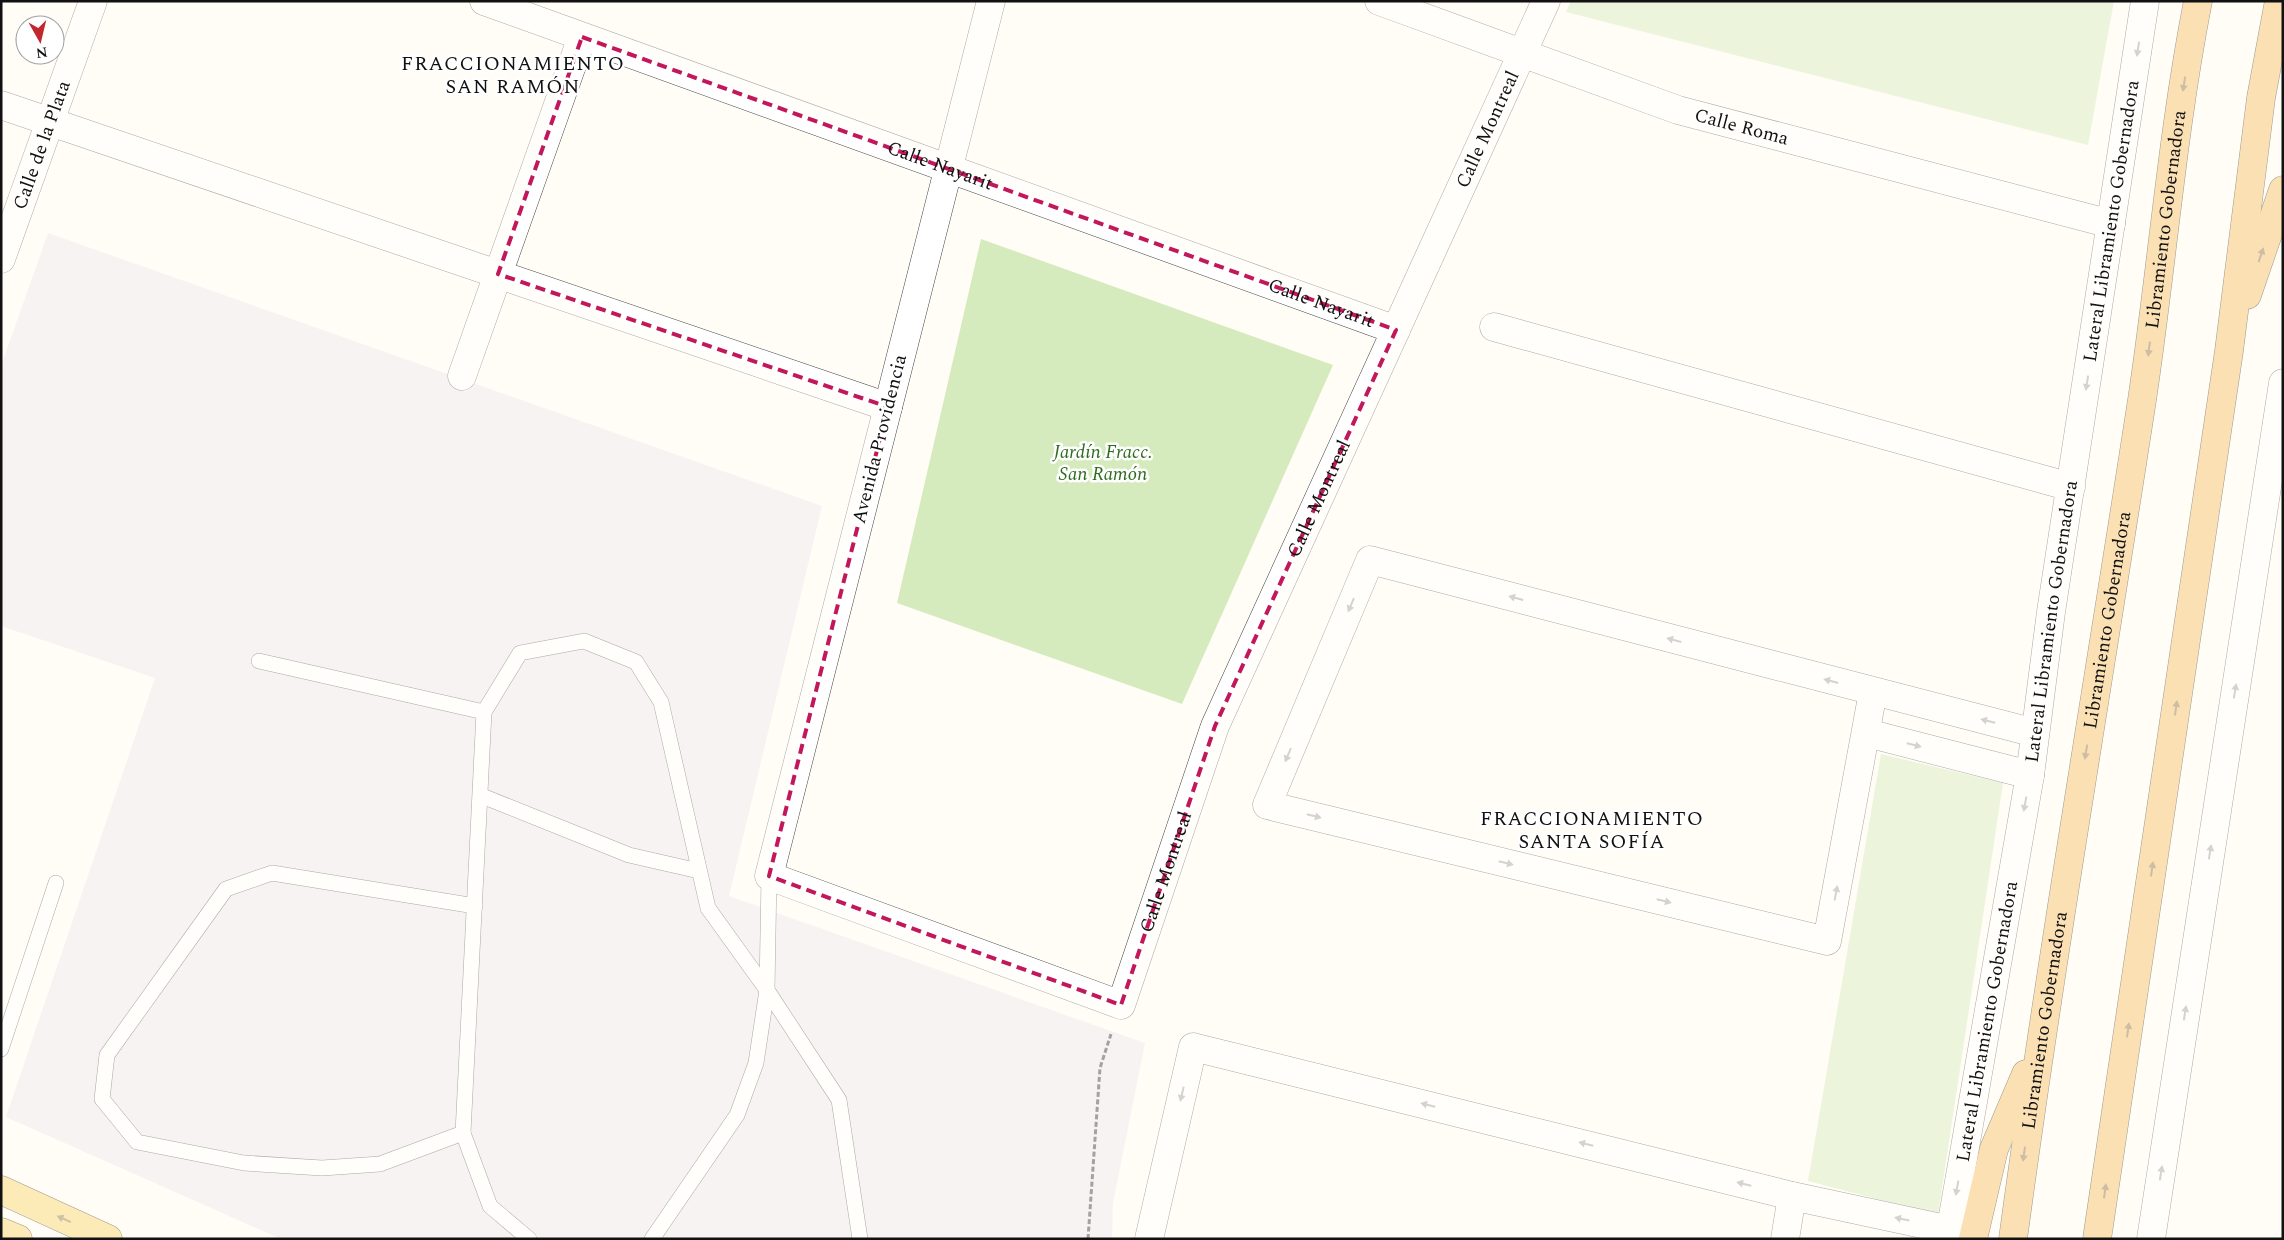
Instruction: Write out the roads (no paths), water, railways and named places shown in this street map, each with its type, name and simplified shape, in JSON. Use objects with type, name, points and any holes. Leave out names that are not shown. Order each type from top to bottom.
[{"type":"highway","name":"Libramiento Gobernadora","points":[[2013,1239],[2040,1041],[2143,396],[2173,156],[2198,1]]},
{"type":"highway","points":[[2097,1239],[2229,351],[2261,98],[2279,1]]},
{"type":"highway","points":[[2229,351],[2283,190]]},
{"type":"highway","points":[[1957,1236],[2040,1041]]},
{"type":"main road","points":[[1,1190],[108,1239]]},
{"type":"main road","points":[[1,1232],[18,1239]]},
{"type":"street","name":"Calle de la Plata","points":[[1,260],[94,1]]},
{"type":"street","name":"Calle Nayarit","points":[[484,1],[1396,330]]},
{"type":"street","name":"Avenida Providencia","points":[[769,876],[991,1]]},
{"type":"street","name":"Calle Roma","points":[[1379,1],[1678,110],[2111,224]]},
{"type":"street","name":"Calle Montreal","points":[[769,876],[1121,1005],[1216,726],[1546,1]]},
{"type":"street","name":"Lateral Libramiento Gobernadora","points":[[1957,1236],[2030,775],[2071,487],[2145,1]]},
{"type":"street","points":[[462,376],[582,37]]},
{"type":"street","points":[[1,104],[888,407]]},
{"type":"street","points":[[1494,327],[2071,487]]},
{"type":"street","points":[[2151,1239],[2283,383]]},
{"type":"street","points":[[1873,692],[1867,733],[1827,941],[1267,804],[1370,560],[2036,733]]},
{"type":"street","points":[[1867,733],[2030,775]]},
{"type":"street","points":[[1149,1239],[1193,1047],[1957,1236]]},
{"type":"street","points":[[1785,1239],[1792,1196]]},
{"type":"lane","points":[[529,1239],[490,1206],[464,1133],[482,796],[484,712],[520,653],[584,641],[636,662],[661,702],[708,908],[767,990],[839,1100],[860,1239]]},
{"type":"lane","points":[[259,661],[484,712]]},
{"type":"lane","points":[[482,796],[629,855],[699,871]]},
{"type":"lane","points":[[464,1133],[380,1164],[322,1168],[244,1163],[137,1142],[102,1099],[107,1055],[226,888],[272,873],[475,906]]},
{"type":"lane","points":[[652,1239],[737,1115],[756,1063],[767,990],[769,876]]},
{"type":"lane","points":[[1,1049],[56,883]]},
{"type":"district","name":"FRACCIONAMIENTO SAN RAMÓN","points":[[513,76]]},
{"type":"district","name":"FRACCIONAMIENTO SANTA SOFÍA","points":[[1592,830]]},
{"type":"park label","name":"Jardín Fracc. San Ramón","points":[[1103,463]]}]
